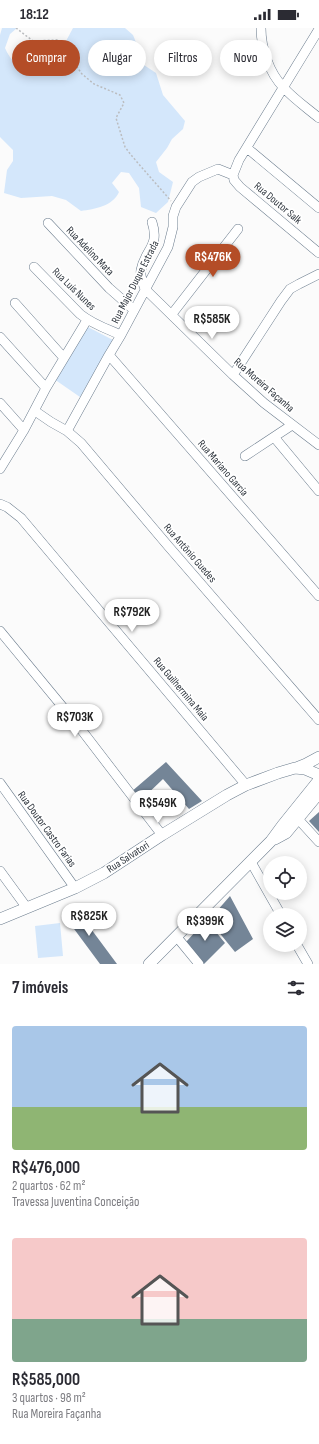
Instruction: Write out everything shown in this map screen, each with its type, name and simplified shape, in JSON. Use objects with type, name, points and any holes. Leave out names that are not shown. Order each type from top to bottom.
[{"type":"main road","name":"Rua Salvatori","points":[[0,919],[75,888],[104,873],[162,835],[246,785],[306,764],[319,757]]},
{"type":"main road","points":[[295,768],[305,769],[319,775]]},
{"type":"main road","points":[[149,964],[271,841],[319,780]]},
{"type":"main road","points":[[271,841],[286,833],[319,793]]},
{"type":"street","points":[[261,28],[263,44],[269,65],[276,78],[283,88],[319,118]]},
{"type":"street","points":[[233,175],[239,160],[317,29]]},
{"type":"street","points":[[247,148],[319,208]]},
{"type":"street","name":"Rua Major Duque Estrada","points":[[67,431],[168,247],[176,207],[192,182],[199,177],[218,169],[233,175]]},
{"type":"street","name":"Rua Doutor Salk","points":[[233,175],[234,180],[240,187],[319,253]]},
{"type":"street","points":[[145,289],[141,272],[143,263],[155,240],[155,231],[152,222]]},
{"type":"street","name":"Rua Adelino Mata","points":[[48,223],[109,288],[134,310]]},
{"type":"street","points":[[172,314],[238,229]]},
{"type":"street","name":"Rua Luís Nunes","points":[[34,267],[75,310],[87,320],[121,335]]},
{"type":"street","points":[[233,375],[290,290],[319,274]]},
{"type":"street","name":"Rua Moreira Façanha","points":[[145,289],[233,375],[292,425],[319,445]]},
{"type":"street","points":[[15,303],[64,358]]},
{"type":"street","points":[[0,470],[24,430],[46,388],[87,320]]},
{"type":"street","points":[[0,338],[46,388]]},
{"type":"street","name":"Rua Mariano Garcia","points":[[109,355],[319,596]]},
{"type":"street","points":[[0,403],[24,430]]},
{"type":"street","name":"Rua Antônio Guedes","points":[[34,411],[67,431],[81,443],[319,720]]},
{"type":"street","points":[[245,456],[292,425]]},
{"type":"street","points":[[274,437],[319,491]]},
{"type":"street","name":"Rua Guilhermina Maia","points":[[0,504],[7,507],[22,518],[246,785]]},
{"type":"street","points":[[0,631],[80,728],[162,835]]},
{"type":"street","name":"Rua Doutor Castro Farias","points":[[0,783],[75,888]]},
{"type":"street","points":[[298,819],[319,842]]},
{"type":"street","points":[[251,862],[277,908]]},
{"type":"street","points":[[0,870],[27,908]]},
{"type":"street","points":[[176,936],[199,964]]},
{"type":"street","points":[[301,952],[308,964]]},
{"type":"path","points":[[16,28],[33,41],[58,40],[71,52],[72,60],[82,74],[94,84],[120,95],[124,104],[116,118],[125,147],[142,169],[176,207]]},
{"type":"shaded area","points":[[2,28],[17,28],[10,34],[5,48],[12,60],[12,76],[80,76],[80,40],[67,40],[73,28],[125,28],[133,35],[135,40],[88,40],[88,76],[146,76],[146,66],[154,72],[154,76],[157,76],[163,95],[185,121],[183,129],[172,139],[156,162],[159,172],[173,182],[168,202],[156,213],[141,207],[139,188],[129,173],[121,172],[112,183],[119,192],[116,197],[108,204],[98,208],[81,211],[66,200],[52,196],[21,198],[4,193],[7,170],[13,161],[13,150],[0,137],[0,35]]},
{"type":"shaded area","points":[[86,326],[113,340],[80,397],[54,379]]},
{"type":"shaded area","points":[[60,923],[63,956],[38,958],[35,926]]},
{"type":"building","points":[[166,762],[202,801],[189,809],[163,779],[139,802],[131,792]]},
{"type":"building","points":[[319,812],[319,832],[309,821]]},
{"type":"building","points":[[230,896],[253,939],[235,952],[209,920]]},
{"type":"building","points":[[74,906],[117,964],[100,964],[63,914]]},
{"type":"building","points":[[206,920],[225,943],[204,964],[186,942]]}]
